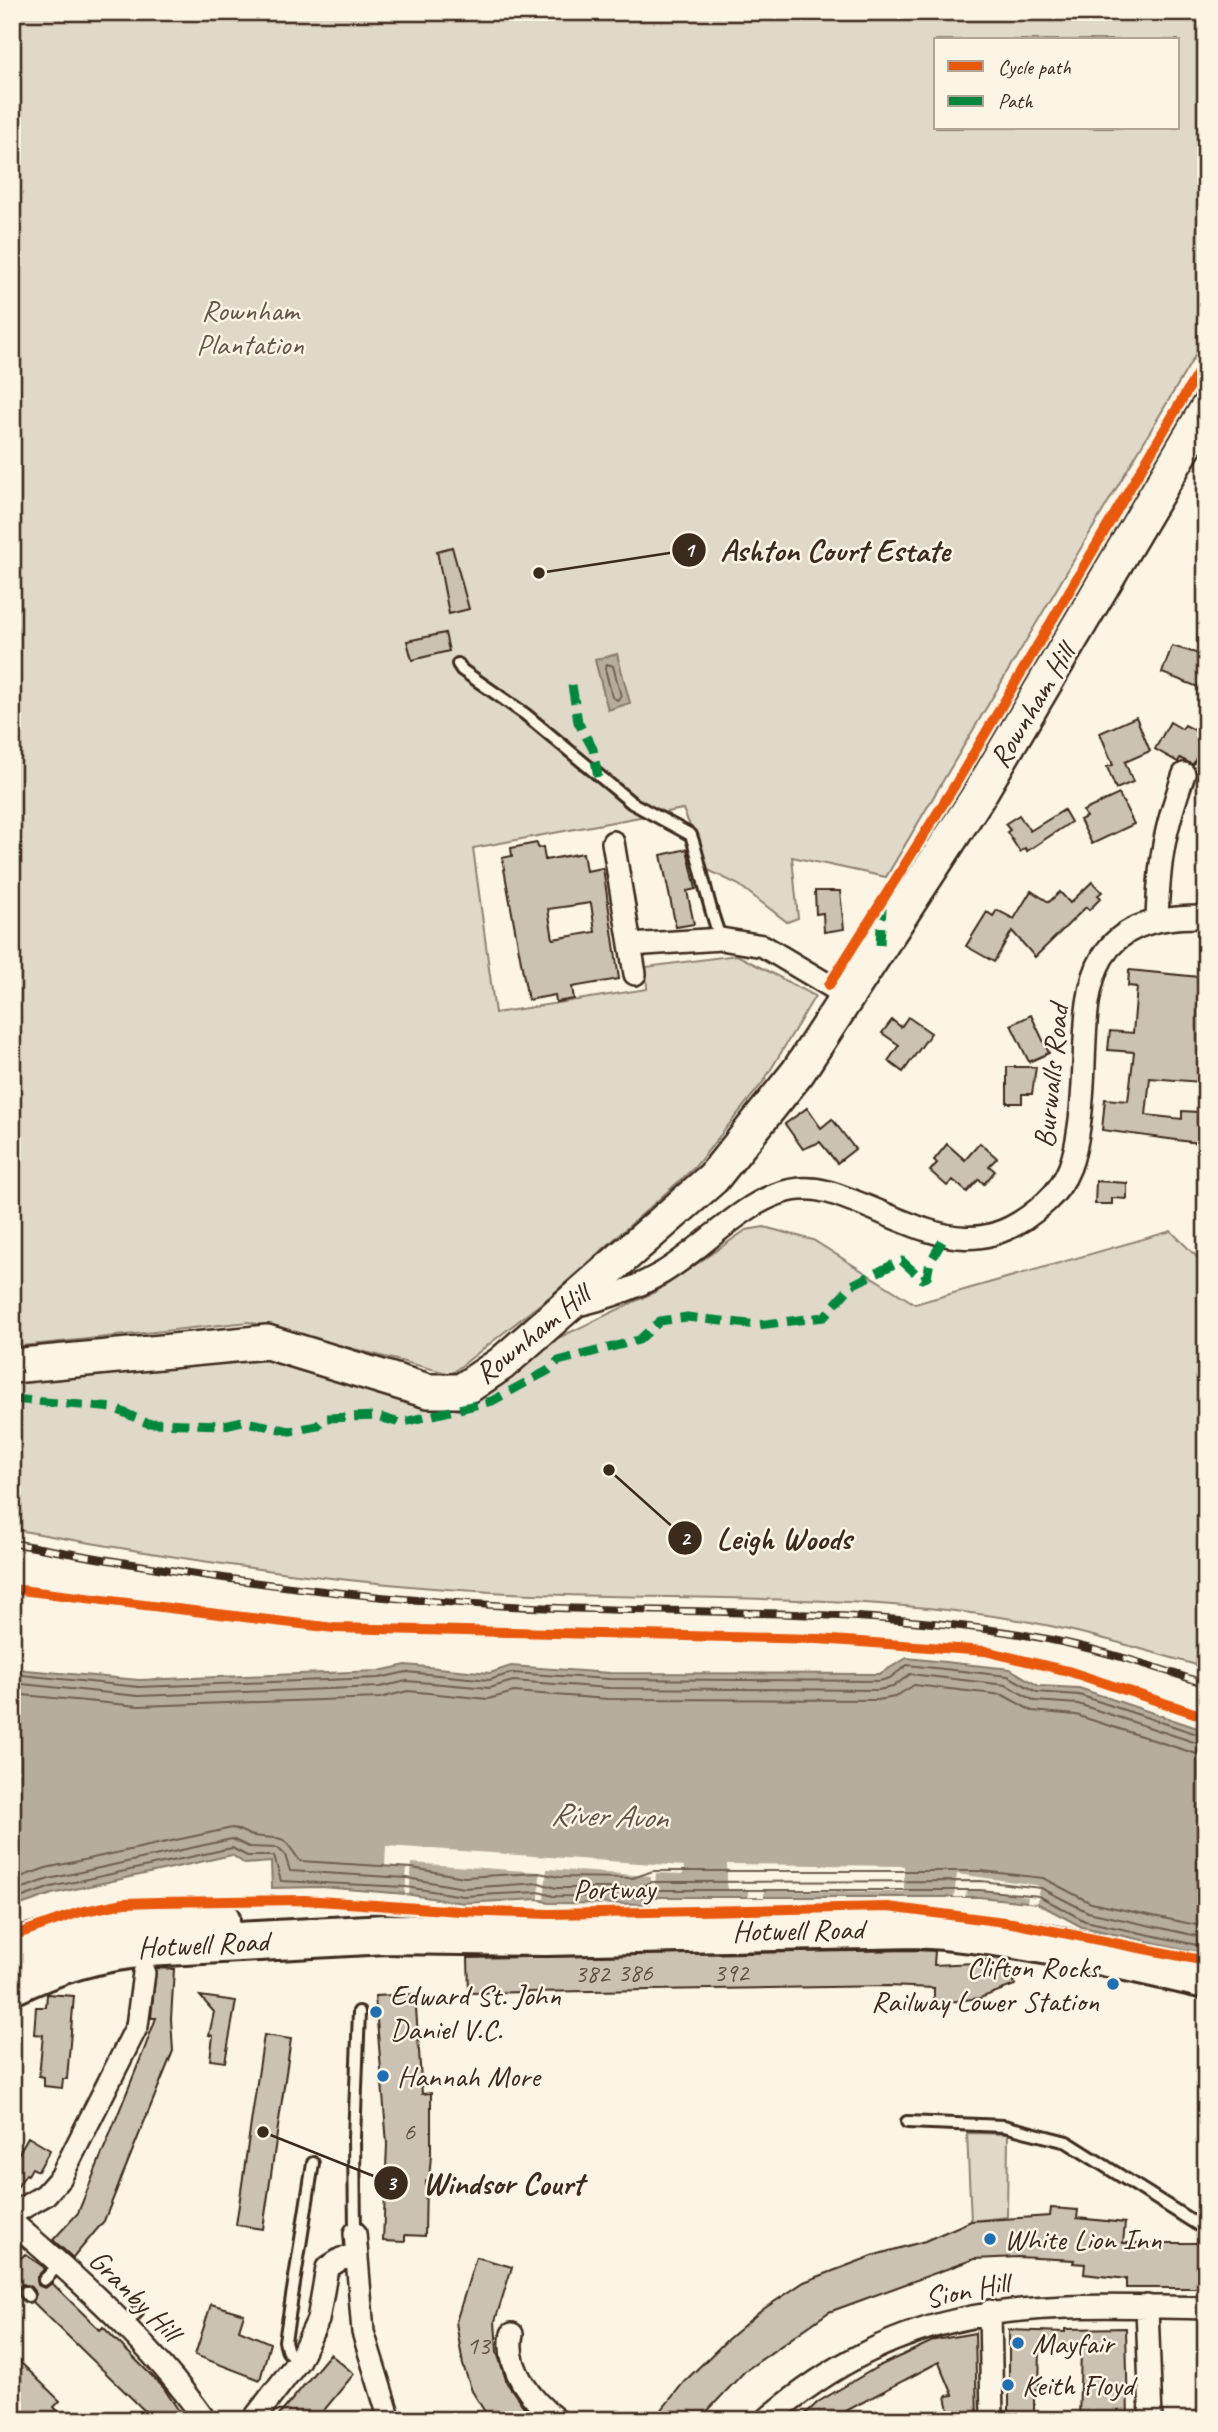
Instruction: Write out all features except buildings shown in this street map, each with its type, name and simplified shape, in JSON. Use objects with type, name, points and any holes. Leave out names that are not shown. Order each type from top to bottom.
[{"type":"highway","name":"Hotwell Road","points":[[18,1967],[60,1962],[109,1950],[386,1934],[546,1936],[940,1929],[1103,1955],[1206,1979]]},
{"type":"main road","name":"Rownham Hill","points":[[12,1366],[267,1342],[407,1386],[428,1391],[461,1391],[500,1364],[713,1178],[798,1072],[977,798],[1206,410]]},
{"type":"street","points":[[1157,920],[1159,860],[1165,828],[1184,774]]},
{"type":"street","points":[[612,842],[635,974]]},
{"type":"street","name":"Burwalls Road","points":[[567,1307],[616,1296],[662,1273],[766,1198],[800,1189],[826,1191],[954,1239],[986,1237],[1017,1225],[1047,1202],[1067,1178],[1075,1156],[1085,1087],[1087,1003],[1098,960],[1120,934],[1157,920],[1206,917]]},
{"type":"street","points":[[630,945],[721,939],[763,946],[847,996]]},
{"type":"street","points":[[12,2214],[45,2195],[61,2177],[137,2026],[144,1973]]},
{"type":"street","name":"Granby Hill","points":[[12,2222],[131,2319],[205,2420]]},
{"type":"street","points":[[355,2233],[363,2332],[390,2420]]},
{"type":"street","points":[[253,2420],[299,2360],[318,2320],[327,2268],[341,2259],[356,2257]]},
{"type":"street","name":"Sion Hill","points":[[766,2420],[791,2398],[874,2348],[929,2325],[990,2311],[1074,2306],[1206,2308]]},
{"type":"street","points":[[1147,2306],[1151,2420]]},
{"type":"street","points":[[990,2311],[992,2420]]},
{"type":"street","points":[[512,2334],[512,2357],[521,2379],[533,2397],[557,2420]]},
{"type":"lane","points":[[458,664],[462,670],[525,714],[612,789],[691,835],[705,877],[711,915],[721,939]]},
{"type":"lane","points":[[355,2233],[354,2138],[359,2012]]},
{"type":"lane","points":[[907,2122],[1004,2126],[1068,2142],[1206,2230]]},
{"type":"lane","points":[[299,2360],[288,2352],[285,2341],[313,2163]]},
{"type":"lane","points":[[44,2280],[61,2263]]},
{"type":"green space","name":"Rownham Plantation","points":[[12,12],[1206,12],[1206,337],[886,877],[792,857],[798,918],[787,922],[739,885],[708,870],[683,809],[473,848],[495,1013],[647,989],[646,967],[737,955],[815,996],[764,1081],[695,1167],[553,1294],[451,1374],[249,1322],[12,1347]]},
{"type":"green space","points":[[1206,360],[1206,393],[1055,650],[847,970],[994,733]]},
{"type":"green space","points":[[764,1227],[813,1240],[915,1304],[1171,1231],[1206,1266],[1206,1668],[1075,1631],[963,1612],[829,1601],[559,1595],[432,1588],[251,1568],[12,1529],[12,1379],[266,1353],[461,1411],[537,1348],[657,1291],[746,1230]]},
{"type":"green space","points":[[967,2133],[1008,2134],[1007,2217],[971,2221]]},
{"type":"water","points":[[617,654],[630,703],[608,710],[595,660]]},
{"type":"water","name":"River Avon","points":[[907,1658],[1010,1669],[1039,1686],[1079,1688],[1206,1731],[1206,1954],[1082,1927],[1037,1903],[979,1897],[651,1897],[650,1904],[548,1903],[539,1899],[463,1903],[405,1894],[322,1887],[272,1888],[271,1862],[245,1864],[232,1855],[52,1894],[12,1908],[12,1666],[26,1670],[139,1680],[379,1671],[406,1665],[490,1673],[511,1666],[610,1673],[879,1674]]},
{"type":"pier","points":[[386,1846],[684,1866],[683,1874],[656,1873],[654,1898],[650,1897],[651,1876],[547,1869],[544,1899],[539,1899],[540,1872],[412,1863],[409,1894],[405,1894],[407,1868],[385,1867]]},
{"type":"pier","points":[[727,1864],[904,1866],[904,1892],[764,1891],[764,1897],[748,1897],[748,1891],[727,1890]]},
{"type":"pier","points":[[957,1874],[1037,1885],[1040,1889],[1037,1903],[1027,1902],[1028,1897],[1009,1893],[967,1889],[965,1897],[954,1897]]},
{"type":"railway","points":[[12,1543],[191,1573],[372,1596],[559,1608],[826,1615],[959,1626],[1071,1644],[1206,1684]]},
{"type":"marked path","points":[[572,685],[578,722],[593,749],[598,777]]},
{"type":"marked path","points":[[880,945],[882,908]]},
{"type":"marked path","points":[[12,1399],[114,1408],[147,1423],[225,1425],[242,1421],[290,1431],[317,1426],[325,1418],[376,1416],[400,1423],[492,1401],[549,1370],[558,1361],[639,1340],[660,1321],[687,1317],[758,1325],[824,1317],[852,1285],[896,1263],[902,1261],[922,1279],[927,1277],[930,1262],[945,1237]]},
{"type":"cycle path","points":[[829,985],[955,785],[1206,359]]},
{"type":"cycle path","points":[[12,1589],[334,1628],[818,1639],[985,1651],[1068,1671],[1206,1717]]},
{"type":"cycle path","name":"Portway","points":[[12,1936],[80,1912],[124,1903],[305,1900],[459,1911],[549,1914],[888,1907],[1012,1923],[1206,1961]]},
{"type":"place","name":"Ashton Court Estate","points":[[539,573]]},
{"type":"place","name":"Leigh Woods","points":[[609,1470]]},
{"type":"place","name":"Clifton Rocks Railway Lower Station","points":[[1113,1984]]},
{"type":"place","name":"Edward St. John Daniel V.C.","points":[[376,2012]]},
{"type":"place","name":"Hannah More","points":[[383,2076]]},
{"type":"place","name":"Windsor Court","points":[[263,2132]]},
{"type":"place","name":"White Lion Inn","points":[[990,2239]]},
{"type":"place","name":"Mayfair","points":[[1018,2343]]},
{"type":"place","name":"Keith Floyd","points":[[1008,2385]]}]
